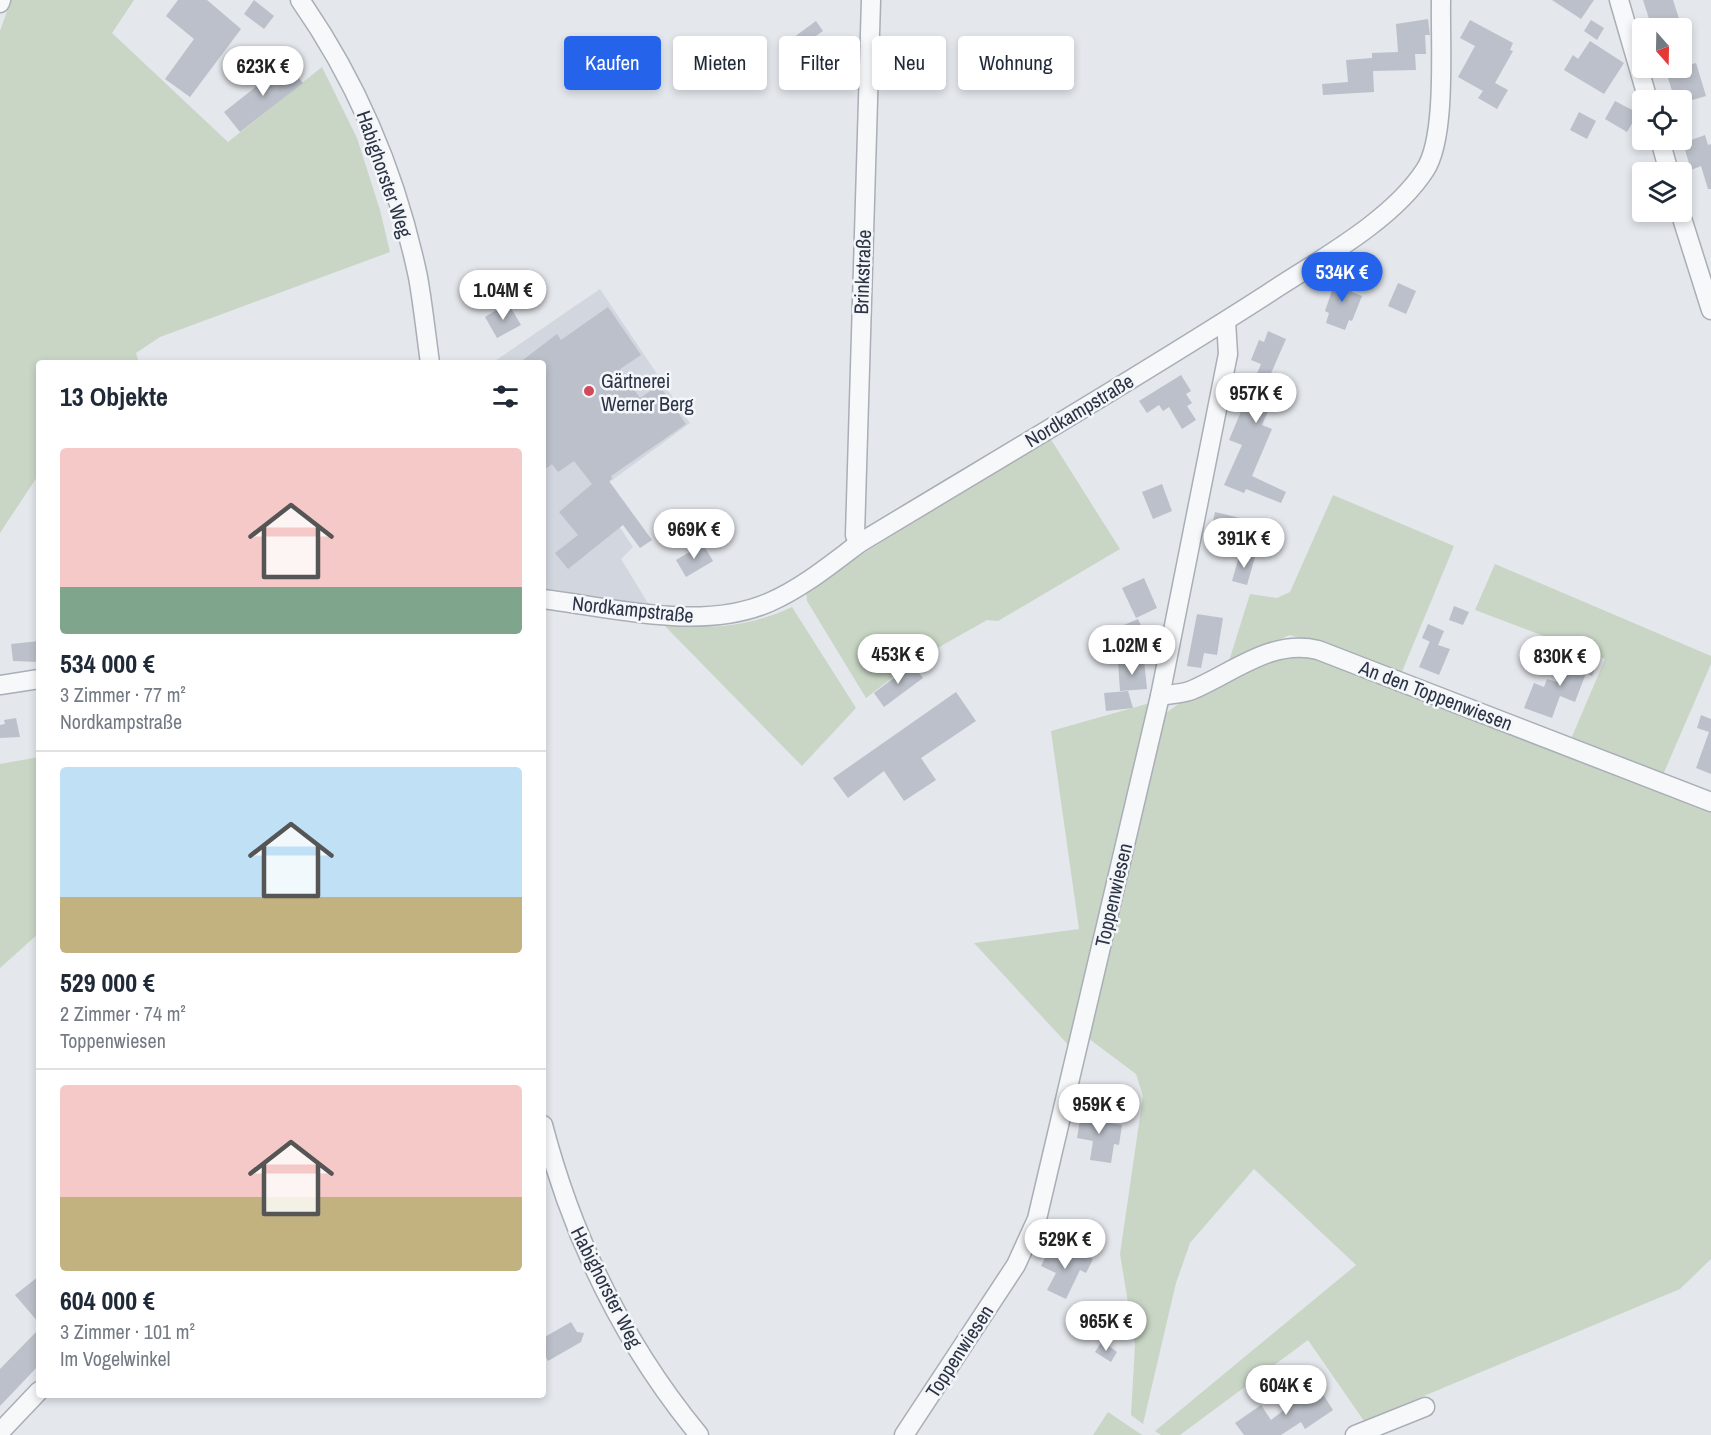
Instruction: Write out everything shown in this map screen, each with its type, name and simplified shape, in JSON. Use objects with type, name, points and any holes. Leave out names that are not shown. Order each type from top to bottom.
[{"type":"street","name":"Habighorster Weg","points":[[300,0],[353,85],[373,130],[400,206],[418,277],[430,360]]},
{"type":"street","name":"Brinkstraße","points":[[858,544],[855,535],[871,0]]},
{"type":"street","name":"Nordkampstraße","points":[[546,599],[672,616],[710,617],[743,612],[793,591],[858,544],[1226,321],[1367,227],[1397,202],[1425,170],[1434,152],[1438,128],[1441,0]]},
{"type":"street","points":[[1619,0],[1645,90]]},
{"type":"street","points":[[1683,222],[1711,310]]},
{"type":"street","name":"Toppenwiesen","points":[[904,1435],[1016,1265],[1037,1219],[1160,696],[1228,354],[1226,321]]},
{"type":"street","name":"An den Toppenwiesen","points":[[1160,696],[1190,691],[1271,651],[1301,646],[1318,650],[1711,802]]},
{"type":"street","points":[[0,685],[36,680]]},
{"type":"street","name":"Habighorster Weg","points":[[547,1153],[592,1268],[632,1342],[674,1404],[699,1435]]},
{"type":"street","points":[[0,1432],[36,1394]]},
{"type":"street","points":[[1355,1435],[1425,1407]]},
{"type":"shaded area","points":[[600,289],[690,423],[596,492],[633,547],[621,559],[649,605],[546,588],[546,360],[496,360]]},
{"type":"green space","points":[[11,0],[134,0],[112,33],[228,142],[322,67],[357,138],[380,210],[390,252],[160,337],[136,353],[138,360],[36,360],[36,479],[0,533],[0,31]]},
{"type":"green space","points":[[1050,438],[1120,549],[998,621],[987,620],[911,663],[866,698],[807,601],[806,589]]},
{"type":"green space","points":[[1333,495],[1454,546],[1401,674],[1290,635],[1229,661],[1250,594],[1277,598],[1290,592]]},
{"type":"green space","points":[[1495,564],[1711,656],[1711,664],[1662,777],[1571,739],[1605,659],[1475,610]]},
{"type":"green space","points":[[792,607],[856,708],[802,766],[662,623],[712,627],[760,619]]},
{"type":"green space","points":[[1296,652],[1326,660],[1711,809],[1711,1259],[1680,1289],[1364,1421],[1308,1340],[1180,1435],[1161,1435],[1155,1431],[1356,1265],[1254,1169],[1190,1243],[1176,1283],[1143,1424],[1131,1415],[1135,1345],[1120,1254],[1143,1096],[1136,1074],[1088,1038],[1157,741],[1166,713],[1181,702],[1273,656]]},
{"type":"green space","points":[[1150,703],[1072,1049],[974,943],[1079,929],[1051,731]]},
{"type":"green space","points":[[36,758],[36,936],[0,968],[0,764]]},
{"type":"green space","points":[[1108,1412],[1142,1435],[1093,1435]]},
{"type":"building","points":[[178,0],[207,0],[241,29],[190,97],[165,79],[194,39],[166,16]]},
{"type":"building","points":[[254,0],[274,16],[264,29],[244,14]]},
{"type":"building","points":[[1552,0],[1594,0],[1581,19]]},
{"type":"building","points":[[1643,0],[1673,0],[1679,18],[1649,18]]},
{"type":"building","points":[[1428,19],[1430,35],[1425,35],[1426,54],[1415,54],[1416,70],[1373,71],[1374,92],[1323,95],[1322,84],[1348,82],[1346,60],[1372,58],[1372,53],[1398,52],[1396,24]]},
{"type":"building","points":[[1470,20],[1513,43],[1510,50],[1513,51],[1495,83],[1508,90],[1497,109],[1478,98],[1483,91],[1458,77],[1475,46],[1460,38]]},
{"type":"building","points":[[1591,20],[1604,28],[1597,40],[1584,31]]},
{"type":"building","points":[[816,21],[823,31],[816,36],[796,36]]},
{"type":"building","points":[[1590,41],[1624,63],[1604,94],[1564,70],[1573,55],[1578,59]]},
{"type":"building","points":[[286,63],[303,83],[240,132],[224,112]]},
{"type":"building","points":[[1696,63],[1706,96],[1692,100],[1692,90],[1672,90],[1668,78],[1692,78],[1692,64]]},
{"type":"building","points":[[1615,101],[1632,110],[1632,123],[1627,132],[1605,119]]},
{"type":"building","points":[[1579,112],[1596,121],[1587,139],[1570,130]]},
{"type":"building","points":[[1705,135],[1708,145],[1711,144],[1711,189],[1708,189],[1701,166],[1692,170],[1692,162],[1689,162],[1685,150],[1692,150],[1692,140]]},
{"type":"building","points":[[1337,276],[1356,283],[1352,292],[1362,296],[1352,321],[1349,320],[1345,330],[1326,323],[1329,313],[1325,311]]},
{"type":"building","points":[[1398,283],[1416,291],[1406,314],[1388,306]]},
{"type":"building","points":[[508,303],[521,325],[497,338],[485,317]]},
{"type":"building","name":"Gärtnerei Werner Berg","points":[[608,307],[641,355],[620,369],[640,398],[659,385],[686,424],[611,476],[612,479],[609,481],[652,540],[640,548],[623,525],[568,569],[555,553],[578,535],[559,512],[592,484],[574,461],[558,472],[552,464],[546,469],[546,360],[523,360],[557,334],[561,340]]},
{"type":"building","points":[[1268,331],[1286,339],[1266,385],[1278,389],[1262,425],[1272,429],[1252,476],[1286,492],[1281,503],[1246,489],[1244,493],[1224,485],[1242,445],[1229,440],[1261,364],[1251,360],[1259,340],[1264,342]]},
{"type":"building","points":[[1181,375],[1191,391],[1186,394],[1192,403],[1187,406],[1196,420],[1182,429],[1169,407],[1163,411],[1159,405],[1147,413],[1139,401]]},
{"type":"building","points":[[1162,484],[1172,511],[1153,519],[1142,492]]},
{"type":"building","points":[[1215,512],[1240,518],[1231,555],[1207,549]]},
{"type":"building","points":[[703,544],[713,561],[686,577],[676,560]]},
{"type":"building","points":[[1240,553],[1255,557],[1247,585],[1232,581]]},
{"type":"building","points":[[1144,578],[1157,608],[1136,618],[1122,588]]},
{"type":"building","points":[[1454,606],[1469,612],[1463,625],[1449,620]]},
{"type":"building","points":[[1197,614],[1223,618],[1217,655],[1204,653],[1201,668],[1187,666]]},
{"type":"building","points":[[1138,619],[1144,632],[1130,638],[1124,625]]},
{"type":"building","points":[[1428,624],[1444,631],[1438,645],[1450,649],[1439,675],[1419,667],[1430,642],[1422,638]]},
{"type":"building","points":[[36,641],[36,662],[13,661],[11,644]]},
{"type":"building","points":[[1568,653],[1597,665],[1592,676],[1586,673],[1575,702],[1560,696],[1552,718],[1524,708],[1534,683],[1544,687],[1547,679],[1557,682]]},
{"type":"building","points":[[1144,660],[1147,689],[1120,691],[1118,662]]},
{"type":"building","points":[[912,664],[923,678],[884,707],[874,693]]},
{"type":"building","points":[[1128,691],[1133,708],[1106,711],[1104,693]]},
{"type":"building","points":[[956,692],[976,721],[921,758],[936,780],[904,801],[884,771],[848,798],[833,778]]},
{"type":"building","points":[[1701,715],[1711,719],[1711,774],[1696,768],[1709,732],[1697,728]]},
{"type":"building","points":[[16,718],[20,737],[0,738],[0,725],[5,724],[4,720]]},
{"type":"building","points":[[1082,1109],[1106,1113],[1105,1122],[1122,1125],[1119,1145],[1114,1144],[1111,1163],[1090,1160],[1093,1141],[1077,1138]]},
{"type":"building","points":[[1051,1246],[1076,1257],[1078,1252],[1093,1259],[1086,1273],[1080,1270],[1066,1299],[1047,1290],[1056,1273],[1041,1266]]},
{"type":"building","points":[[36,1278],[36,1320],[15,1295]]},
{"type":"building","points":[[571,1322],[577,1332],[584,1333],[581,1342],[548,1361],[546,1336]]},
{"type":"building","points":[[36,1332],[36,1368],[0,1406],[0,1369]]},
{"type":"building","points":[[1102,1341],[1117,1352],[1111,1362],[1095,1352]]},
{"type":"building","points":[[1319,1388],[1333,1410],[1305,1429],[1301,1422],[1281,1435],[1244,1435],[1235,1423],[1261,1405],[1271,1420],[1305,1394],[1307,1397]]},
{"type":"place","name":"Gärtnerei Werner Berg","points":[[589,391]]}]
